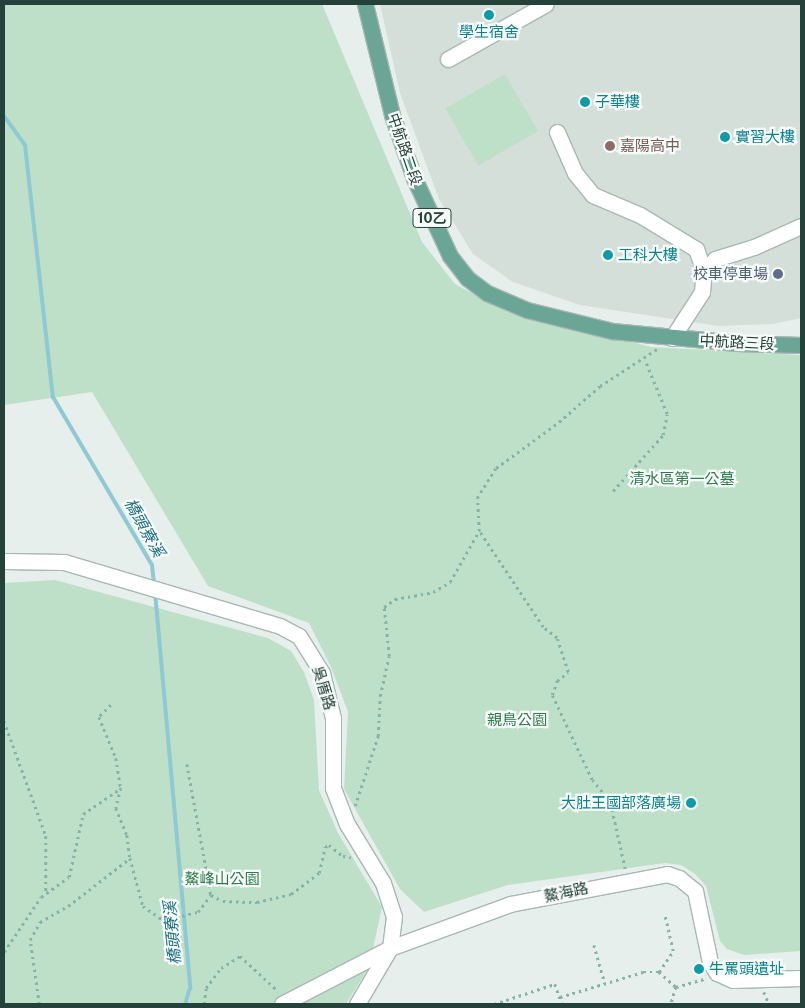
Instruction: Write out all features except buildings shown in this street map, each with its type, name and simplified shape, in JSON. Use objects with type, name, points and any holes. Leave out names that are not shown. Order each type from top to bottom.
[{"type":"main road","name":"中航路二段","points":[[365,4],[392,115],[414,178],[450,256],[468,278],[487,293],[527,310],[612,332],[672,338]]},
{"type":"main road","name":"中航路三段","points":[[672,338],[801,344]]},
{"type":"street","points":[[448,59],[546,4]]},
{"type":"street","points":[[558,132],[575,173],[593,195],[640,215],[696,248],[704,271],[702,292],[672,338]]},
{"type":"street","points":[[704,271],[716,259],[754,247],[801,226]]},
{"type":"street","name":"吳厝路","points":[[4,561],[64,562],[280,626],[299,636],[322,673],[333,718],[333,788],[347,824],[383,883],[390,901],[394,916],[390,948]]},
{"type":"street","name":"鰲海路","points":[[284,1002],[390,948],[510,904],[667,874],[679,878],[695,892],[710,962],[717,973],[733,980],[801,978]]},
{"type":"street","points":[[357,1004],[390,948]]},
{"type":"path","points":[[628,880],[610,802],[592,780],[552,695],[557,681],[568,672],[557,638],[543,627],[479,531],[477,498],[496,468],[559,422],[600,386],[672,338]]},
{"type":"path","points":[[613,491],[662,436],[666,414],[646,363]]},
{"type":"path","points":[[347,824],[378,736],[380,696],[389,656],[384,607],[395,599],[433,592],[450,582],[479,531]]},
{"type":"path","points":[[112,705],[99,717],[116,758],[121,788],[116,808],[127,835],[130,858],[143,906],[163,920],[181,918],[198,912],[211,895],[187,764]]},
{"type":"path","points":[[4,721],[46,836],[46,893]]},
{"type":"path","points":[[4,952],[46,893],[69,878],[83,814],[121,788]]},
{"type":"path","points":[[211,895],[223,901],[257,902],[290,894],[319,873],[325,847],[329,845],[348,858],[353,851]]},
{"type":"path","points":[[38,1004],[30,940],[40,922],[68,906],[130,858]]},
{"type":"path","points":[[659,972],[673,951],[665,917]]},
{"type":"path","points":[[594,945],[605,983]]},
{"type":"path","points":[[204,1004],[206,988],[220,968],[240,956],[284,1002]]},
{"type":"path","points":[[560,997],[643,972],[659,972],[676,986],[671,1004]]},
{"type":"path","points":[[494,1004],[555,984],[562,1004]]},
{"type":"shaded area","name":"嘉陽高中","points":[[380,4],[801,4],[801,318],[773,324],[718,326],[580,305],[513,282],[473,254],[439,199],[400,93]]},
{"type":"green space","points":[[4,4],[322,4],[422,242],[455,284],[497,307],[651,347],[801,355],[801,951],[744,955],[727,949],[720,941],[706,886],[695,874],[681,865],[665,863],[508,885],[424,912],[400,889],[344,789],[348,712],[331,667],[309,623],[208,586],[92,392],[4,405]]},
{"type":"green space","points":[[505,74],[538,131],[478,166],[445,108]]},
{"type":"green space","name":"鰲峰山公園","points":[[55,580],[268,638],[291,651],[304,672],[314,700],[319,790],[338,833],[382,907],[369,967],[346,1004],[4,1004],[4,583]]},
{"type":"waterway","name":"橋頭寮溪","points":[[4,116],[25,145],[53,397],[152,565],[154,585]]},
{"type":"waterway","name":"橋頭寮溪","points":[[155,592],[190,988],[185,1004]]},
{"type":"place","name":"學生宿舍","points":[[489,15]]},
{"type":"place","name":"子華樓","points":[[585,102]]},
{"type":"place","name":"實習大樓","points":[[725,137]]},
{"type":"place","name":"嘉陽高中","points":[[610,146]]},
{"type":"place","name":"工科大樓","points":[[608,255]]},
{"type":"place","name":"校車停車場","points":[[778,274]]},
{"type":"place","name":"大肚王國部落廣場","points":[[691,803]]},
{"type":"place","name":"牛罵頭遺址","points":[[699,969]]},
{"type":"park label","name":"清水區第一公墓","points":[[682,479]]},
{"type":"park label","name":"親鳥公園","points":[[517,720]]}]
